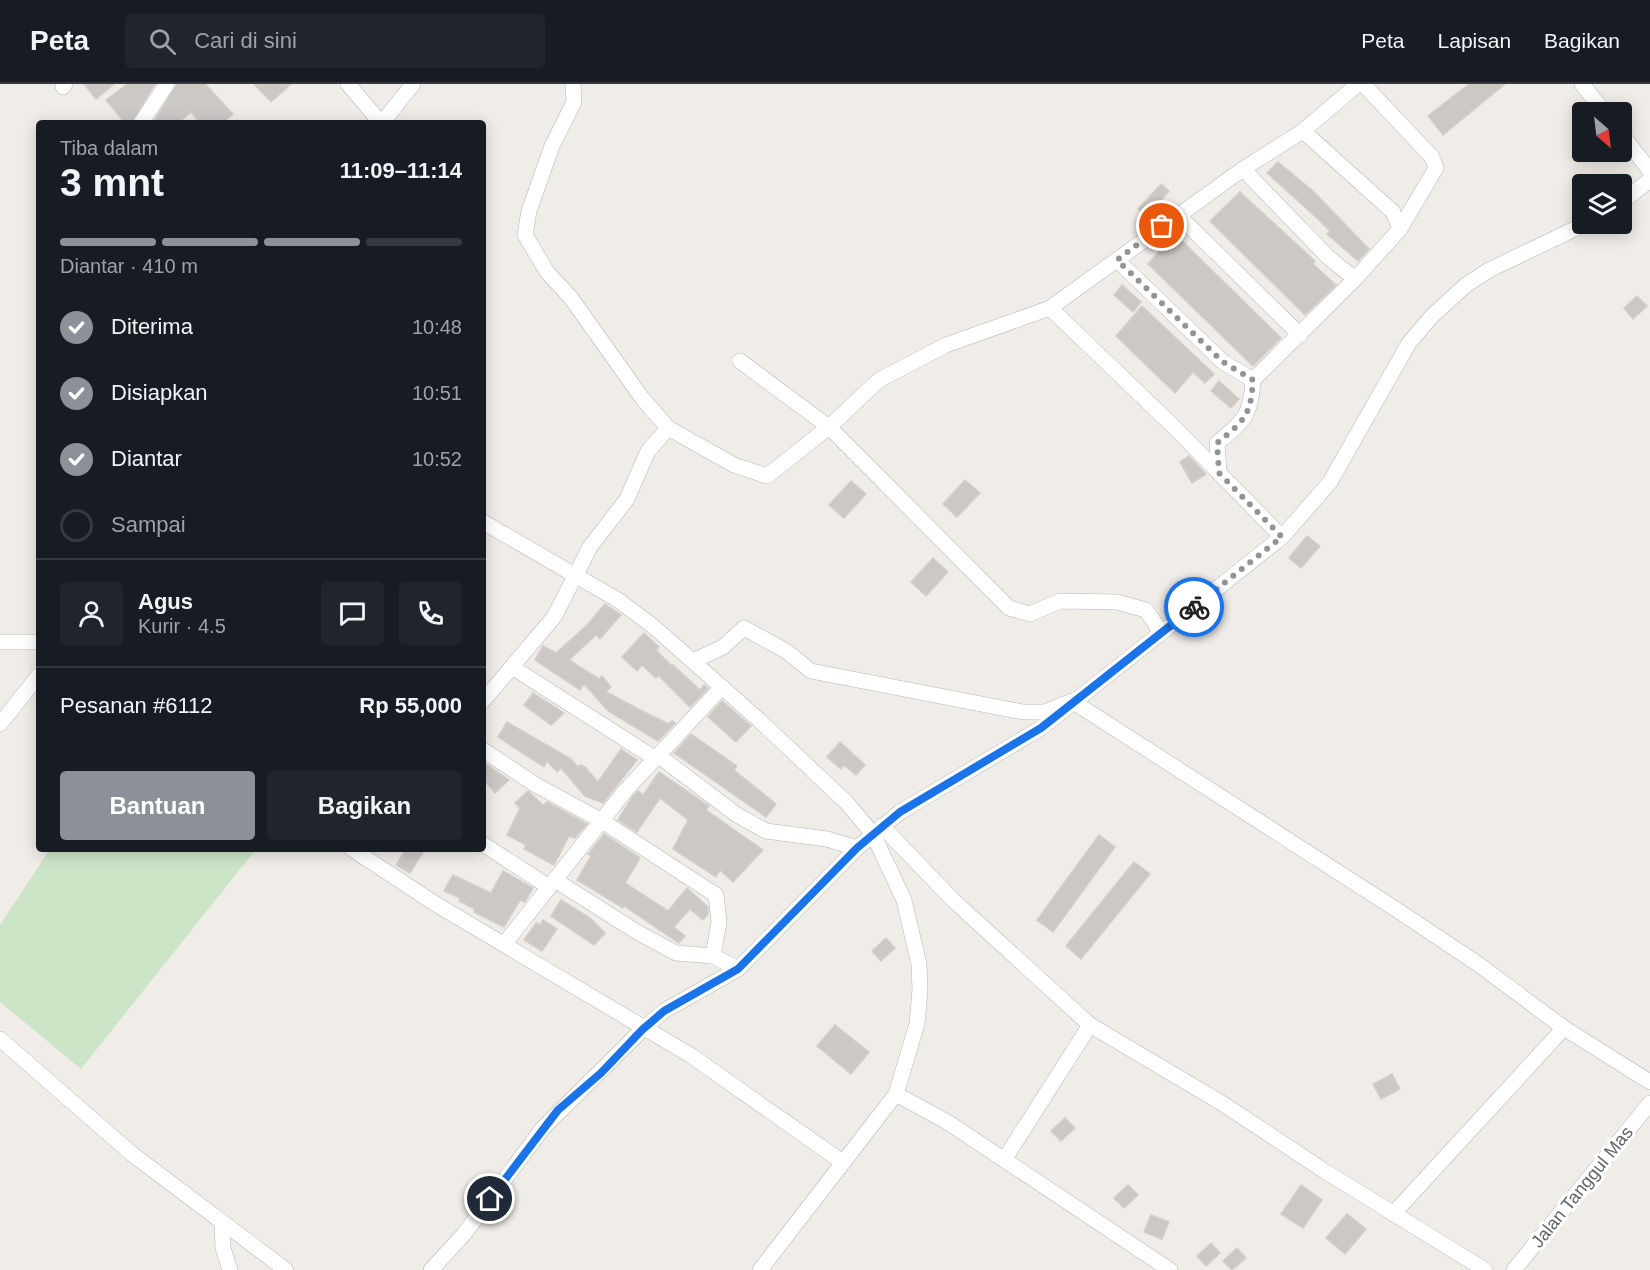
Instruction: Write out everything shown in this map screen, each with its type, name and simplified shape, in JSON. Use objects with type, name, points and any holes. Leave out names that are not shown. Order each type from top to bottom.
[{"type":"street","points":[[143,120],[167,84]]},
{"type":"street","points":[[348,84],[378,120]]},
{"type":"street","points":[[383,120],[413,84]]},
{"type":"street","points":[[573,84],[574,102],[552,146],[529,211],[525,235],[547,272],[571,298],[642,398],[668,428],[734,465],[764,477],[829,427],[879,380],[946,345],[1050,308],[1243,169],[1303,131],[1361,84],[1427,152],[1436,168],[1400,229],[1355,279],[1253,380],[1252,396],[1245,420],[1217,443],[1219,473]]},
{"type":"street","points":[[1582,84],[1596,102]]},
{"type":"street","points":[[1303,131],[1393,212],[1400,229]]},
{"type":"street","points":[[1632,148],[1650,171]]},
{"type":"street","points":[[1243,169],[1328,257],[1355,279]]},
{"type":"street","points":[[1632,194],[1650,180]]},
{"type":"street","points":[[1178,215],[1300,335]]},
{"type":"street","points":[[430,1270],[464,1234],[543,1128],[642,1030],[664,1011],[738,969],[857,848],[900,812],[1041,728],[1072,701],[1282,537],[1330,482],[1409,343],[1432,316],[1466,285],[1489,270],[1572,230]]},
{"type":"street","points":[[1117,260],[1223,362],[1253,380]]},
{"type":"street","points":[[1050,308],[1282,537]]},
{"type":"street","points":[[740,361],[829,427],[1009,608],[1030,614],[1060,601],[1117,602],[1146,610],[1161,632]]},
{"type":"street","points":[[486,697],[554,617],[590,547],[627,499],[648,451],[668,428]]},
{"type":"street","points":[[486,524],[576,578],[618,600],[693,662],[1090,1025],[1220,1101],[1393,1214],[1485,1270]]},
{"type":"street","points":[[693,662],[723,647],[744,628],[786,651],[812,671],[856,682],[1023,712],[1045,712],[1072,701]]},
{"type":"street","points":[[0,642],[36,642]]},
{"type":"street","points":[[512,667],[657,757],[737,815],[765,831],[827,839],[857,848]]},
{"type":"street","points":[[0,724],[36,679]]},
{"type":"street","points":[[505,943],[602,821],[722,687]]},
{"type":"street","points":[[1072,701],[1478,963],[1564,1028],[1650,1082]]},
{"type":"street","points":[[486,752],[536,785],[602,821],[716,895],[719,922],[713,956]]},
{"type":"street","points":[[760,1270],[896,1094],[917,1024],[920,990],[919,964],[904,900],[878,830]]},
{"type":"street","points":[[486,845],[637,933],[676,953],[713,956],[738,969]]},
{"type":"street","points":[[359,852],[434,903],[505,943],[642,1030],[690,1055],[842,1161]]},
{"type":"street","points":[[1004,1160],[1090,1025]]},
{"type":"street","points":[[1393,1214],[1564,1028]]},
{"type":"street","points":[[0,1039],[132,1154],[286,1270]]},
{"type":"street","points":[[896,1094],[949,1123],[1170,1270]]},
{"type":"street","name":"Jalan Tanggul Mas","points":[[1514,1270],[1650,1103]]},
{"type":"street","points":[[222,1222],[223,1248],[230,1270]]},
{"type":"green space","points":[[48,852],[254,852],[81,1069],[0,1002],[0,925]]},
{"type":"building","points":[[84,84],[114,84],[96,99]]},
{"type":"building","points":[[127,84],[155,84],[133,120],[123,120],[106,100]]},
{"type":"building","points":[[177,84],[205,84],[233,114],[226,120],[198,120],[191,112],[182,120],[155,120]]},
{"type":"building","points":[[254,84],[291,84],[271,102]]},
{"type":"building","points":[[1469,84],[1505,84],[1443,135],[1428,116]]},
{"type":"building","points":[[1278,162],[1313,191],[1369,249],[1358,261],[1327,234],[1330,231],[1318,219],[1267,173]]},
{"type":"building","points":[[1161,184],[1169,191],[1146,217],[1138,209]]},
{"type":"building","points":[[1240,192],[1315,261],[1313,264],[1336,285],[1305,315],[1210,221]]},
{"type":"building","points":[[1175,234],[1281,338],[1253,366],[1148,264]]},
{"type":"building","points":[[1122,285],[1141,302],[1133,312],[1114,295]]},
{"type":"building","points":[[1637,296],[1647,306],[1633,319],[1624,308]]},
{"type":"building","points":[[1142,306],[1214,374],[1205,383],[1193,372],[1175,393],[1116,336]]},
{"type":"building","points":[[1219,381],[1239,399],[1231,408],[1211,391]]},
{"type":"building","points":[[1189,456],[1206,474],[1192,483],[1180,462]]},
{"type":"building","points":[[965,480],[980,493],[957,517],[943,504]]},
{"type":"building","points":[[851,481],[866,494],[844,518],[829,505]]},
{"type":"building","points":[[1307,536],[1320,546],[1301,568],[1289,558]]},
{"type":"building","points":[[933,558],[948,572],[926,596],[911,582]]},
{"type":"building","points":[[605,604],[621,615],[600,639],[596,635],[569,660],[599,679],[602,676],[611,687],[606,692],[669,724],[672,721],[675,723],[658,741],[608,711],[584,684],[580,690],[535,660],[543,646],[556,653],[586,626]]},
{"type":"building","points":[[644,633],[659,647],[656,650],[672,666],[700,690],[704,685],[708,688],[690,707],[658,675],[656,678],[642,665],[637,671],[622,657]]},
{"type":"building","points":[[533,693],[564,713],[551,725],[524,705]]},
{"type":"building","points":[[722,701],[751,726],[736,742],[708,717]]},
{"type":"building","points":[[507,722],[571,759],[578,767],[580,765],[585,767],[598,782],[621,749],[637,760],[603,803],[585,796],[561,768],[557,772],[547,761],[544,767],[498,737]]},
{"type":"building","points":[[691,734],[737,766],[734,770],[776,804],[766,817],[674,753]]},
{"type":"building","points":[[840,742],[865,765],[856,775],[844,765],[841,769],[827,757]]},
{"type":"building","points":[[486,764],[509,780],[495,793],[486,782]]},
{"type":"building","points":[[659,772],[709,806],[706,810],[763,850],[733,882],[720,870],[716,877],[673,849],[688,820],[660,798],[637,832],[618,820],[632,797],[638,791],[643,795]]},
{"type":"building","points":[[528,791],[543,805],[547,802],[587,824],[575,838],[569,836],[554,865],[524,849],[526,845],[507,835],[520,808],[515,803]]},
{"type":"building","points":[[604,834],[640,858],[625,883],[668,911],[687,888],[708,907],[708,914],[703,920],[690,909],[674,927],[685,936],[679,943],[624,906],[623,908],[577,880],[591,856],[588,854]]},
{"type":"building","points":[[1099,835],[1115,847],[1053,932],[1037,920]]},
{"type":"building","points":[[404,852],[423,852],[410,873],[396,865]]},
{"type":"building","points":[[1134,862],[1150,874],[1081,959],[1066,946]]},
{"type":"building","points":[[503,871],[533,888],[525,902],[520,900],[504,927],[474,912],[475,909],[459,901],[460,898],[444,891],[453,875],[491,893]]},
{"type":"building","points":[[561,900],[590,918],[605,933],[594,945],[551,916]]},
{"type":"building","points":[[543,920],[557,929],[542,951],[524,940],[536,923],[540,925]]},
{"type":"building","points":[[886,938],[895,948],[881,961],[872,951]]},
{"type":"building","points":[[835,1025],[869,1052],[851,1074],[817,1046]]},
{"type":"building","points":[[1392,1074],[1400,1089],[1381,1099],[1373,1084]]},
{"type":"building","points":[[1065,1118],[1075,1128],[1061,1141],[1051,1131]]},
{"type":"building","points":[[1128,1185],[1138,1195],[1124,1208],[1114,1198]]},
{"type":"building","points":[[1301,1185],[1322,1200],[1303,1228],[1281,1214]]},
{"type":"building","points":[[1347,1214],[1366,1229],[1345,1254],[1326,1238]]},
{"type":"building","points":[[1151,1215],[1169,1222],[1162,1239],[1144,1232]]},
{"type":"building","points":[[1211,1243],[1220,1253],[1206,1266],[1197,1256]]},
{"type":"building","points":[[1237,1248],[1246,1258],[1232,1270],[1223,1261]]},
{"type":"way so far","points":[[1162,226],[1117,260],[1223,362],[1253,380],[1252,396],[1245,420],[1217,443],[1219,473],[1282,537],[1194,607]]},
{"type":"route","points":[[490,1199],[558,1110],[601,1073],[631,1040],[664,1011],[738,969],[782,926],[807,897],[882,826],[900,812],[1041,728],[1072,701],[1194,607]]}]
